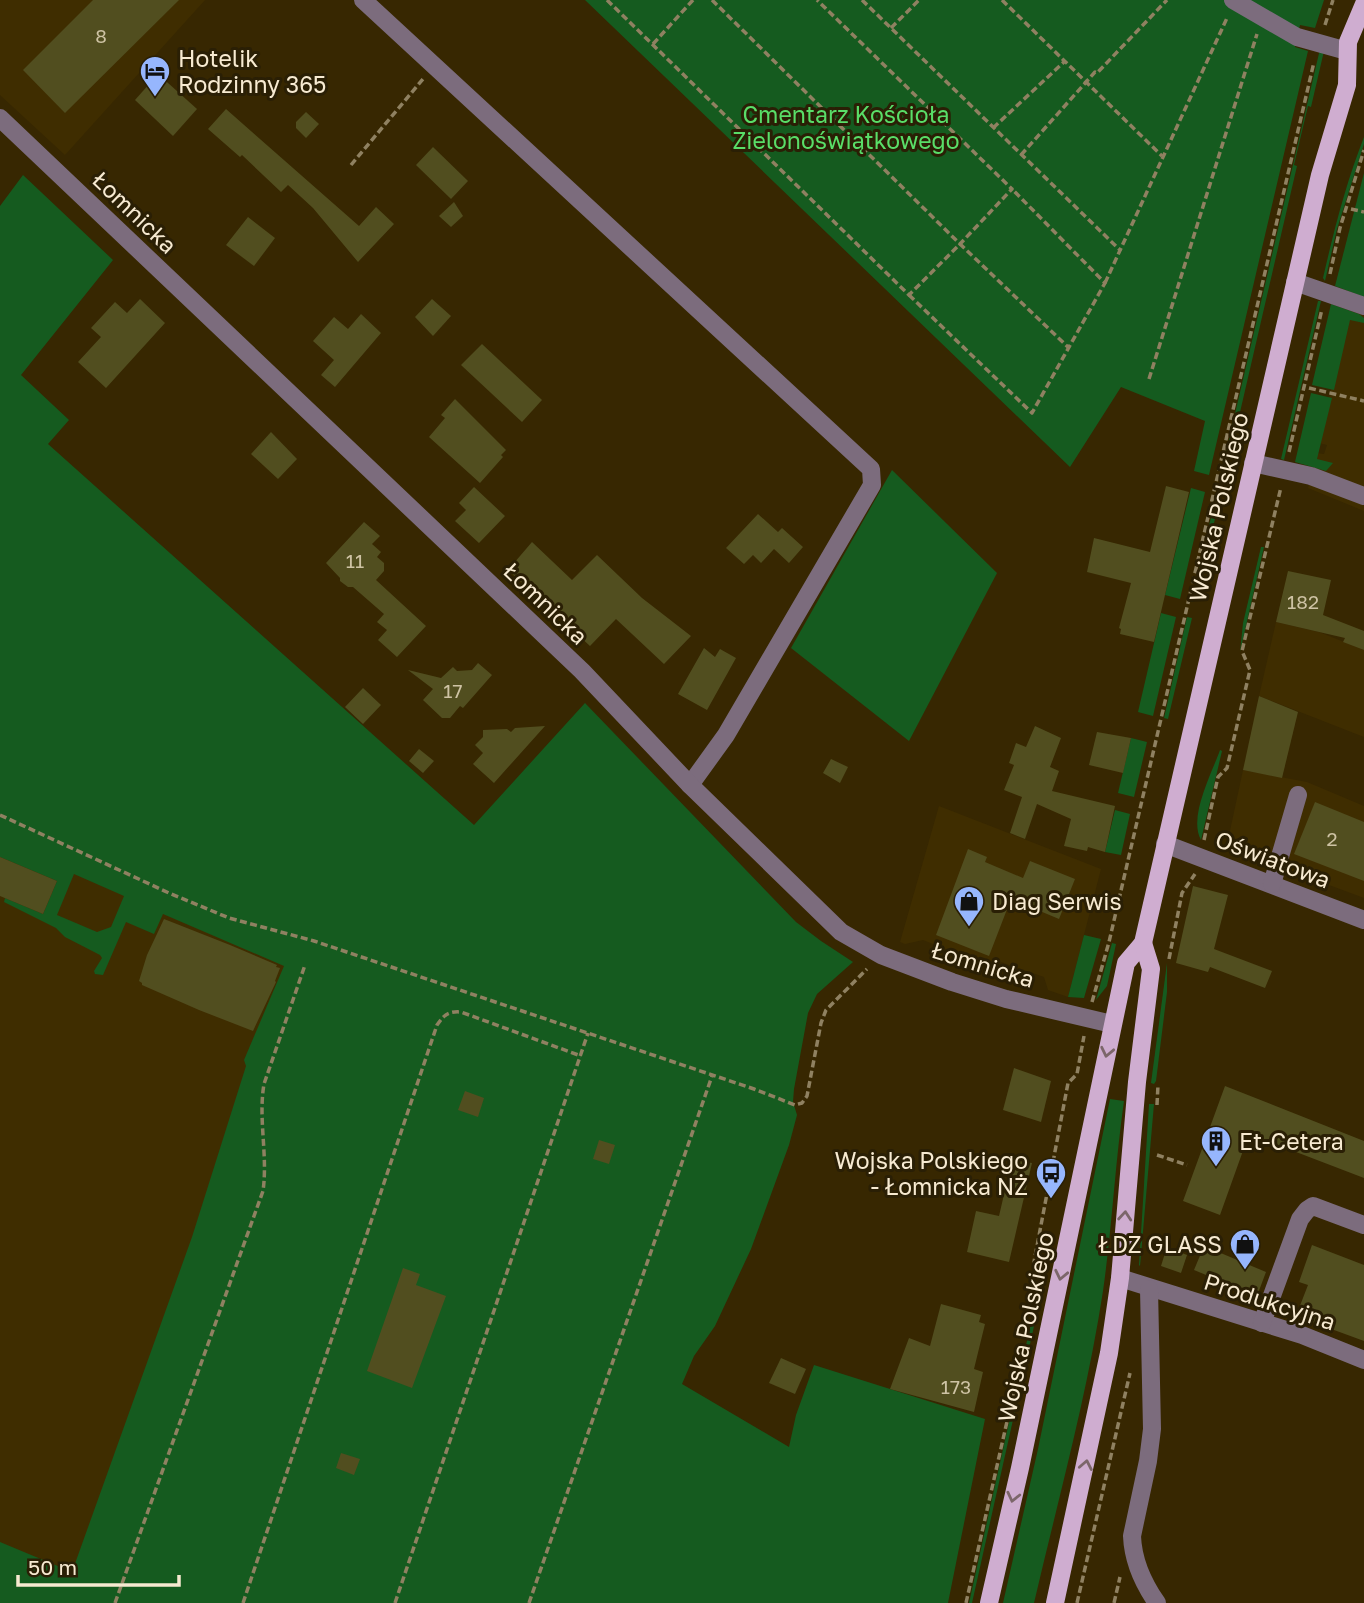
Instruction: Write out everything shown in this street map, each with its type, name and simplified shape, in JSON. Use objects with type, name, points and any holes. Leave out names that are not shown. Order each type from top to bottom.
[{"type":"main road","name":"Wojska Polskiego","points":[[989,1603],[1126,963],[1143,943],[1295,282],[1326,153],[1347,85],[1347,51],[1364,4]]},
{"type":"main road","name":"Wojska Polskiego","points":[[1347,85],[1364,69]]},
{"type":"main road","name":"Wojska Polskiego","points":[[1055,1603],[1109,1353],[1120,1278],[1137,1082],[1151,969],[1143,943]]},
{"type":"street","points":[[363,0],[871,469],[872,485],[726,735],[690,785]]},
{"type":"street","points":[[1234,1],[1297,37],[1347,51]]},
{"type":"street","name":"Łomnicka","points":[[0,118],[582,671],[690,785],[825,918],[860,945],[918,971],[1006,999],[1112,1024]]},
{"type":"street","points":[[1295,282],[1364,306]]},
{"type":"street","points":[[1253,463],[1311,476],[1364,496]]},
{"type":"street","points":[[1272,884],[1298,795]]},
{"type":"street","name":"Oświatowa","points":[[1165,844],[1364,920]]},
{"type":"street","points":[[1262,1323],[1300,1219],[1307,1210],[1313,1206],[1364,1225]]},
{"type":"street","name":"Produkcyjna","points":[[1120,1278],[1262,1323],[1364,1360]]},
{"type":"street","points":[[1149,1289],[1152,1429],[1132,1536],[1140,1572],[1157,1603]]},
{"type":"path","points":[[607,0],[1032,413],[1121,251],[1234,1]]},
{"type":"path","points":[[653,44],[692,0]]},
{"type":"path","points":[[712,0],[1069,348]]},
{"type":"path","points":[[817,0],[1105,283]]},
{"type":"path","points":[[862,0],[1121,251]]},
{"type":"path","points":[[891,29],[919,0]]},
{"type":"path","points":[[1002,0],[1162,156]]},
{"type":"path","points":[[1021,155],[1095,72],[1097,74],[1167,0]]},
{"type":"path","points":[[1091,1005],[1109,942],[1320,42],[1333,0]]},
{"type":"path","points":[[1149,379],[1262,17]]},
{"type":"path","points":[[993,128],[1065,61]]},
{"type":"path","points":[[351,164],[434,67]]},
{"type":"path","points":[[1202,846],[1219,777],[1227,768],[1250,670],[1242,651],[1340,228],[1364,150]]},
{"type":"path","points":[[909,295],[1012,189]]},
{"type":"path","points":[[1351,209],[1364,212]]},
{"type":"path","points":[[1309,388],[1364,401]]},
{"type":"path","points":[[0,815],[98,862],[229,918],[314,940],[795,1105],[802,1103],[807,1096],[826,1010],[881,956]]},
{"type":"path","points":[[1169,960],[1182,893],[1195,873]]},
{"type":"path","points":[[115,1603],[262,1191],[265,1173],[261,1101],[264,1084],[306,965]]},
{"type":"path","points":[[243,1603],[436,1025],[443,1015],[451,1011],[461,1012],[581,1056]]},
{"type":"path","points":[[1037,1287],[1040,1274],[1034,1262],[1068,1083],[1077,1074],[1084,1031]]},
{"type":"path","points":[[395,1603],[588,1033]]},
{"type":"path","points":[[529,1603],[712,1075]]},
{"type":"path","points":[[1156,1109],[1159,1081]]},
{"type":"path","points":[[1157,1155],[1187,1165]]},
{"type":"path","points":[[966,1603],[1022,1353]]},
{"type":"path","points":[[1077,1603],[1131,1369]]},
{"type":"shaded area","points":[[0,0],[205,0],[65,155],[0,95]]},
{"type":"shaded area","points":[[1356,279],[1364,282],[1364,511],[1308,488],[1316,453],[1324,454],[1327,445],[1319,443]]},
{"type":"shaded area","points":[[1276,622],[1319,632],[1364,650],[1364,737],[1259,696]]},
{"type":"shaded area","points":[[1243,770],[1307,782],[1364,806],[1364,898],[1232,849],[1228,840]]},
{"type":"shaded area","points":[[939,806],[1101,869],[1068,997],[1048,990],[1044,977],[1001,962],[995,969],[923,940],[905,944],[900,942]]},
{"type":"shaded area","points":[[0,829],[299,958],[90,1603],[0,1603]]},
{"type":"green space","name":"Cmentarz Kościoła Zielonoświątkowego","points":[[585,0],[1324,0],[1315,28],[1300,25],[1295,47],[1308,51],[1209,475],[1194,471],[1205,421],[1121,387],[1070,467]]},
{"type":"green space","points":[[1320,49],[1324,51],[1294,165],[1297,166],[1225,477],[1220,478]]},
{"type":"green space","points":[[1364,137],[1325,281],[1323,278],[1336,224]]},
{"type":"green space","points":[[1364,173],[1364,297],[1335,286]]},
{"type":"green space","points":[[23,175],[113,260],[21,375],[69,420],[48,444],[474,825],[585,703],[796,922],[853,962],[817,994],[808,1013],[794,1089],[793,1102],[797,1115],[789,1145],[751,1249],[715,1326],[694,1356],[682,1384],[789,1447],[796,1415],[814,1365],[985,1419],[948,1603],[0,1603],[0,1542],[72,1572],[192,1237],[246,1066],[244,1060],[284,966],[163,914],[154,934],[126,922],[103,975],[95,974],[94,971],[102,958],[100,955],[65,937],[56,928],[4,902],[5,898],[43,914],[57,881],[0,857],[0,206]],"holes":[[[74,874],[124,896],[111,927],[97,932],[57,915]]]},
{"type":"green space","points":[[1318,301],[1321,301],[1284,460],[1281,459]]},
{"type":"green space","points":[[1331,304],[1364,318],[1364,323],[1350,320],[1334,390],[1312,385]]},
{"type":"green space","points":[[1311,393],[1332,398],[1317,459],[1333,463],[1326,471],[1295,462]]},
{"type":"green space","points":[[892,470],[997,573],[909,741],[791,648]]},
{"type":"green space","points":[[1191,488],[1205,492],[1180,599],[1165,595]]},
{"type":"green space","points":[[1217,492],[1221,493],[1196,600],[1191,602]]},
{"type":"green space","points":[[1261,547],[1264,547],[1240,652],[1243,623]]},
{"type":"green space","points":[[1161,613],[1176,617],[1153,716],[1138,712]]},
{"type":"green space","points":[[1187,617],[1192,618],[1168,719],[1164,718]]},
{"type":"green space","points":[[1131,738],[1147,742],[1134,797],[1118,793]]},
{"type":"green space","points":[[1220,750],[1222,751],[1201,840],[1197,819],[1199,807]]},
{"type":"green space","points":[[1115,810],[1130,814],[1121,855],[1105,852]]},
{"type":"green space","points":[[1084,935],[1101,939],[1084,998],[1068,997]]},
{"type":"green space","points":[[1112,943],[1116,944],[1107,986],[1096,1000]]},
{"type":"green space","points":[[1167,963],[1167,992],[1154,1084],[1151,1083]]},
{"type":"green space","points":[[1110,1099],[1124,1101],[1106,1267],[1089,1370],[1034,1603],[1003,1603],[1038,1449]]},
{"type":"green space","points":[[1149,1104],[1154,1104],[1140,1266],[1139,1265]]},
{"type":"green space","points":[[1042,1273],[1045,1277],[972,1603],[969,1603]]},
{"type":"building","points":[[93,0],[179,0],[65,113],[23,70]]},
{"type":"building","points":[[158,74],[197,109],[173,136],[135,100]]},
{"type":"building","points":[[226,109],[359,226],[376,207],[394,224],[358,262],[313,208],[288,185],[281,192],[242,155],[240,157],[208,129]]},
{"type":"building","points":[[306,112],[319,124],[306,138],[296,128],[296,122]]},
{"type":"building","points":[[433,147],[468,181],[451,199],[416,165]]},
{"type":"building","points":[[454,202],[463,216],[451,227],[439,216]]},
{"type":"building","points":[[248,217],[275,238],[254,266],[226,245]]},
{"type":"building","points":[[140,299],[165,323],[106,388],[78,362],[101,337],[91,328],[115,302],[127,313]]},
{"type":"building","points":[[432,299],[451,316],[433,336],[415,317]]},
{"type":"building","points":[[361,314],[381,333],[335,387],[321,375],[334,360],[313,341],[334,317],[348,329]]},
{"type":"building","points":[[482,344],[542,400],[522,422],[461,365]]},
{"type":"building","points":[[455,399],[506,450],[480,483],[429,437],[445,418],[441,415]]},
{"type":"building","points":[[271,432],[297,459],[278,479],[251,454]]},
{"type":"building","points":[[1166,486],[1189,492],[1154,642],[1120,634],[1119,628],[1131,583],[1087,572],[1094,538],[1150,552]]},
{"type":"building","points":[[474,487],[505,516],[479,543],[455,521],[466,510],[459,503]]},
{"type":"building","points":[[758,514],[778,532],[782,528],[803,547],[789,563],[774,549],[761,563],[753,555],[744,564],[726,548]]},
{"type":"building","points":[[364,522],[380,536],[372,544],[381,552],[377,557],[384,563],[384,571],[376,580],[426,626],[397,657],[378,640],[387,630],[377,622],[384,614],[353,587],[340,581],[326,563]]},
{"type":"building","points":[[532,542],[572,580],[597,555],[642,598],[691,636],[664,664],[616,619],[590,646],[508,570]]},
{"type":"building","points":[[1288,571],[1331,580],[1323,615],[1364,631],[1364,650],[1343,642],[1345,638],[1276,622]]},
{"type":"building","points":[[704,648],[715,657],[720,649],[736,658],[707,710],[678,694]]},
{"type":"building","points":[[478,663],[492,675],[463,708],[460,706],[450,718],[442,718],[423,700],[433,689],[408,670],[441,678],[453,667],[457,671],[472,670]]},
{"type":"building","points":[[363,688],[381,705],[363,724],[345,707]]},
{"type":"building","points":[[1259,696],[1298,712],[1282,778],[1243,770]]},
{"type":"building","points":[[545,726],[494,783],[473,764],[483,753],[475,745],[483,737],[483,730],[507,729],[511,732],[515,728]]},
{"type":"building","points":[[1035,726],[1061,738],[1050,767],[1059,771],[1052,791],[1115,806],[1105,852],[1088,847],[1087,851],[1064,846],[1071,819],[1037,804],[1025,839],[1010,833],[1022,797],[1004,790],[1014,765],[1009,763],[1016,743],[1026,747]]},
{"type":"building","points":[[1097,732],[1131,738],[1123,773],[1089,765]]},
{"type":"building","points":[[419,749],[434,761],[423,773],[409,761]]},
{"type":"building","points":[[831,759],[848,767],[840,783],[823,773]]},
{"type":"building","points":[[1315,802],[1364,822],[1364,881],[1294,854]]},
{"type":"building","points":[[968,849],[987,857],[985,862],[1023,878],[1030,861],[1075,879],[1059,919],[1011,899],[989,956],[936,935]]},
{"type":"building","points":[[0,857],[57,881],[43,914],[0,896]]},
{"type":"building","points":[[1193,886],[1228,895],[1214,949],[1272,971],[1265,988],[1210,967],[1208,972],[1176,963]]},
{"type":"building","points":[[164,919],[280,968],[253,1031],[142,985],[139,981],[147,955]]},
{"type":"building","points":[[1014,1068],[1051,1081],[1041,1122],[1003,1110]]},
{"type":"building","points":[[1225,1086],[1364,1141],[1364,1178],[1249,1134],[1220,1215],[1183,1201]]},
{"type":"building","points":[[465,1091],[484,1098],[478,1117],[458,1110]]},
{"type":"building","points":[[599,1140],[615,1145],[609,1164],[593,1159]]},
{"type":"building","points":[[1012,1160],[1032,1163],[1009,1262],[967,1252],[976,1211],[999,1216]]},
{"type":"building","points":[[1312,1245],[1364,1265],[1364,1341],[1296,1316],[1308,1285],[1299,1282]]},
{"type":"building","points":[[1204,1246],[1266,1272],[1257,1296],[1194,1270]]},
{"type":"building","points":[[1167,1247],[1187,1255],[1181,1273],[1161,1266]]},
{"type":"building","points":[[403,1268],[420,1274],[416,1285],[446,1296],[412,1388],[367,1371]]},
{"type":"building","points":[[941,1304],[981,1315],[979,1322],[985,1324],[974,1369],[983,1372],[974,1412],[890,1389],[909,1338],[930,1346]]},
{"type":"building","points":[[781,1358],[806,1369],[795,1394],[769,1383]]},
{"type":"building","points":[[341,1453],[360,1459],[354,1475],[336,1468]]},
{"type":"place","name":"Hotelik Rodzinny 365","points":[[155,98]]},
{"type":"place","name":"Diag Serwis","points":[[969,928]]},
{"type":"place","name":"Et-Cetera","points":[[1216,1168]]},
{"type":"place","name":"Wojska Polskiego - Łomnicka NŻ","points":[[1051,1200]]},
{"type":"place","name":"ŁDZ GLASS","points":[[1245,1271]]}]
